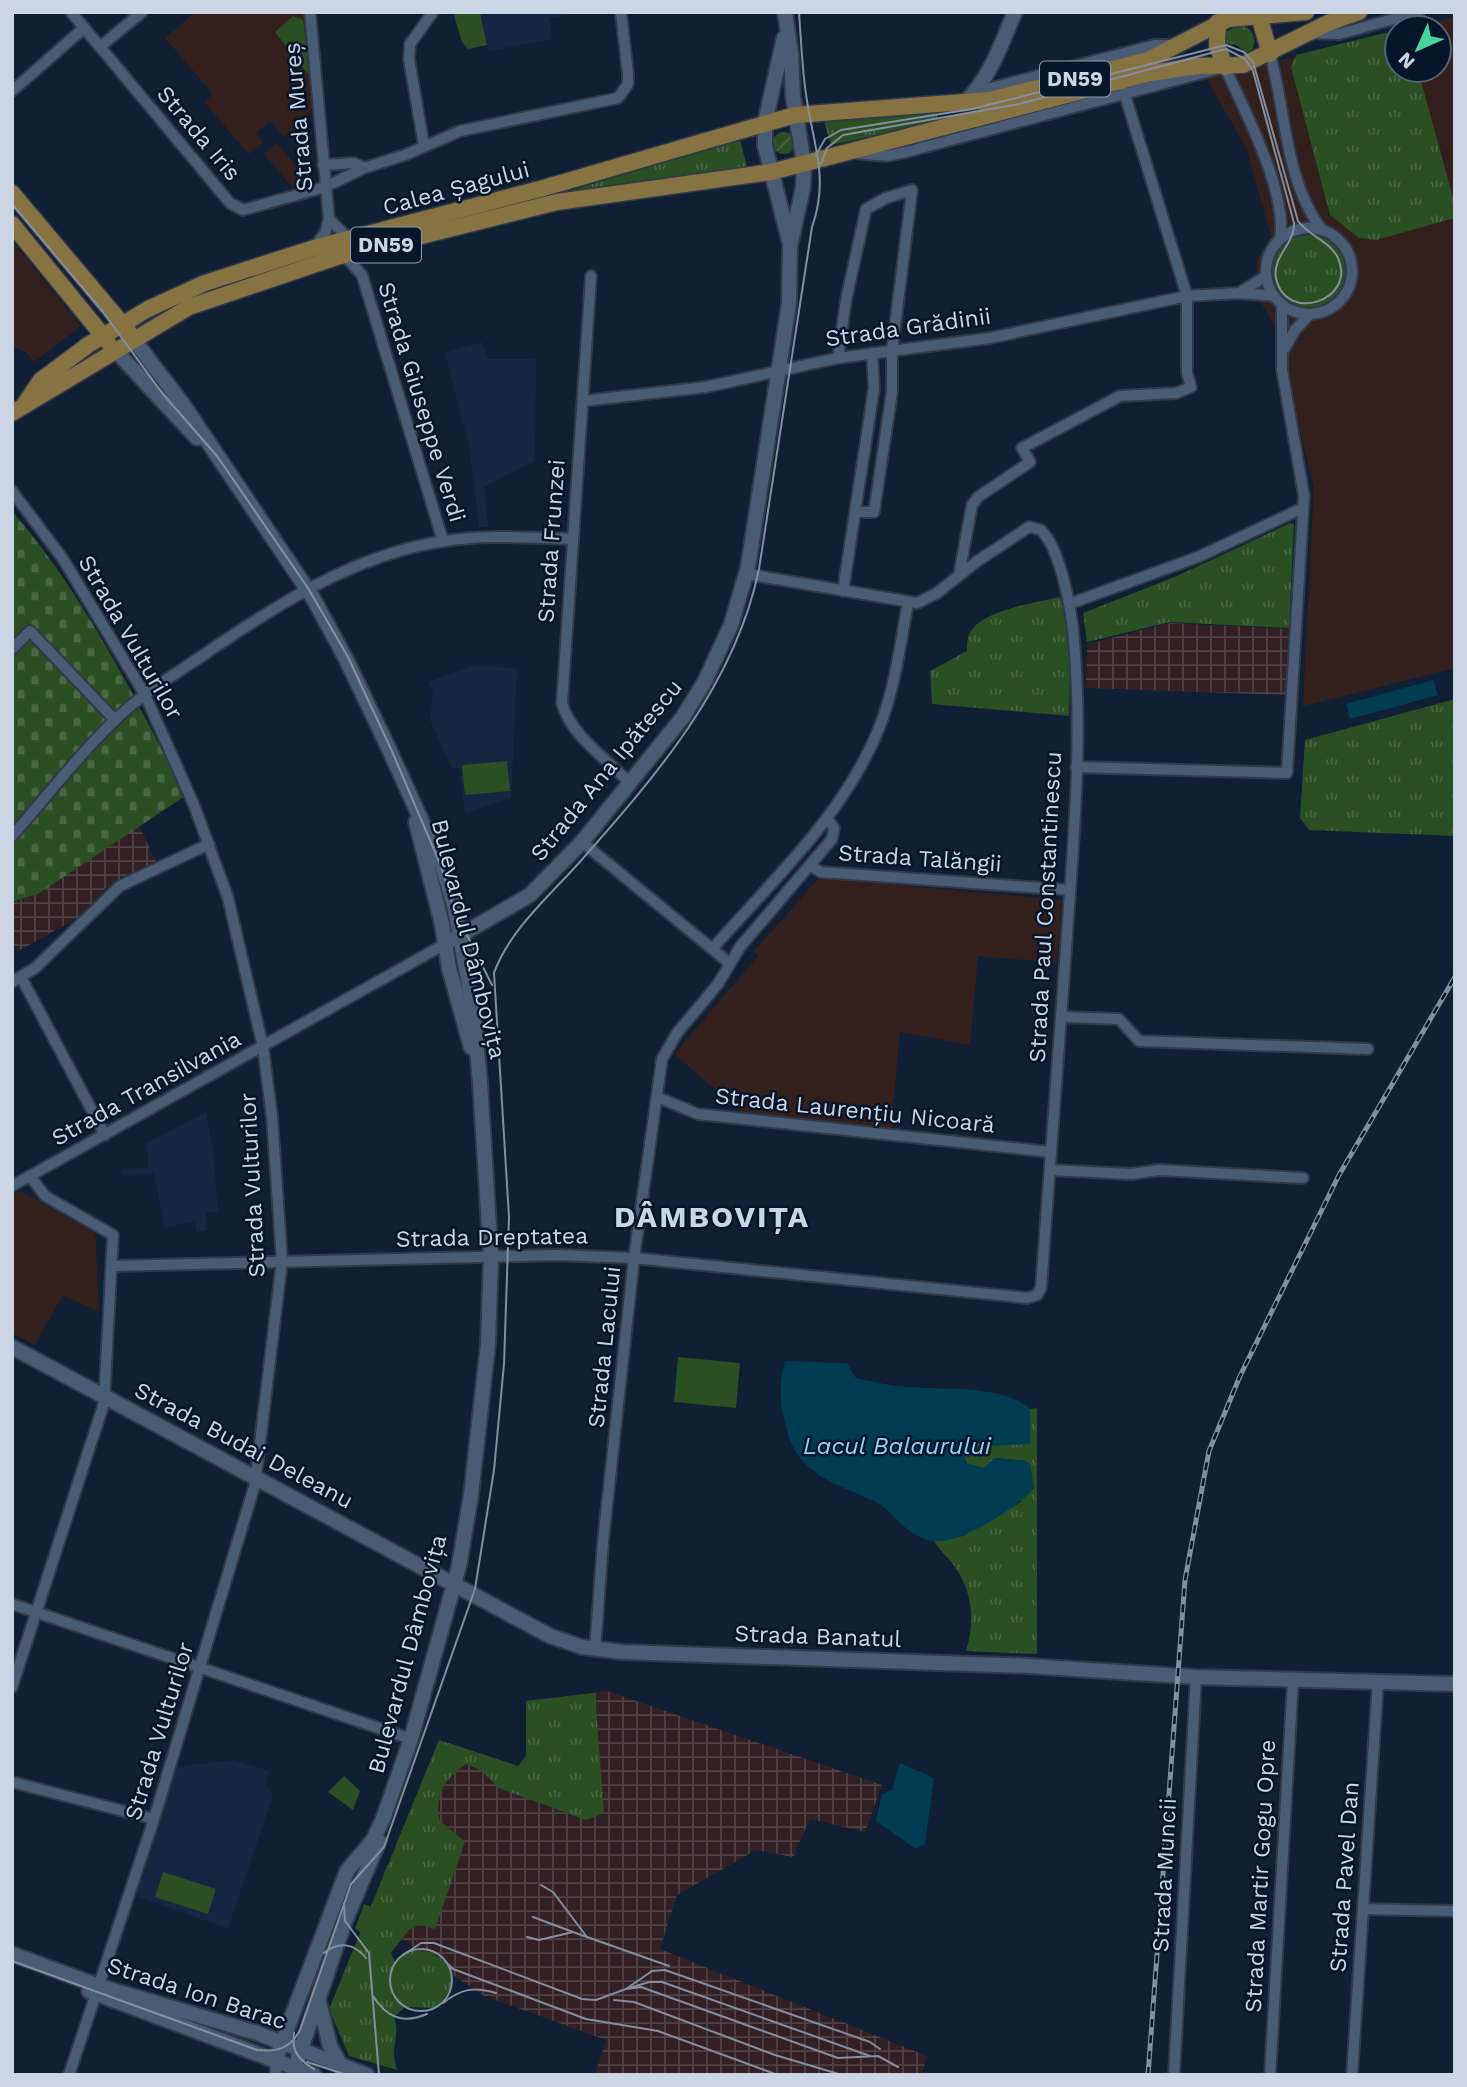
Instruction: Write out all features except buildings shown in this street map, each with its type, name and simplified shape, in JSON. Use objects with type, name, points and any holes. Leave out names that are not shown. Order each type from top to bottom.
[{"type":"main road","points":[[970,97],[995,59],[1015,12]]},
{"type":"main road","name":"DN59","points":[[771,172],[1151,72],[1197,66],[1249,64],[1359,12]]},
{"type":"main road","name":"DN59","points":[[765,122],[795,115],[970,97],[1001,98],[1148,60],[1182,45],[1219,17],[1304,13]]},
{"type":"main road","points":[[1259,16],[1270,54]]},
{"type":"main road","points":[[1219,17],[1217,45],[1225,67]]},
{"type":"main road","points":[[786,19],[795,115]]},
{"type":"main road","points":[[765,122],[786,19]]},
{"type":"main road","name":"Strada Ana Ipătescu","points":[[445,944],[530,895],[582,842],[683,717],[705,681],[731,625],[747,574],[789,304],[790,246],[802,197],[804,163],[795,115]]},
{"type":"main road","name":"Strada Ana Ipătescu","points":[[765,122],[765,146],[790,246]]},
{"type":"main road","name":"Calea Șagului","points":[[12,413],[26,402],[41,380],[103,336],[193,288],[314,248],[555,185],[765,122]]},
{"type":"main road","name":"Calea Șagului","points":[[26,402],[51,393],[188,307],[344,255],[557,202],[771,172]]},
{"type":"main road","points":[[12,193],[134,340]]},
{"type":"main road","points":[[12,224],[116,351]]},
{"type":"main road","name":"Bulevardul Dâmbovița","points":[[134,340],[182,403],[211,451],[307,589],[346,659],[442,866],[460,936],[473,1007],[480,1082],[491,1259],[486,1378],[471,1495],[455,1583],[411,1739],[383,1819],[373,1840],[347,1871],[281,2043],[276,2068]]},
{"type":"main road","name":"Bulevardul Dâmbovița","points":[[116,351],[171,412],[211,451]]},
{"type":"main road","name":"Bulevardul Dâmbovița","points":[[414,807],[420,847],[480,1082]]},
{"type":"main road","name":"Strada Budai Deleanu","points":[[12,1347],[455,1583]]},
{"type":"main road","name":"Strada Banatul","points":[[455,1583],[550,1636],[595,1650],[1015,1665],[1196,1677],[1455,1684]]},
{"type":"main road","name":"Bulevardul Dâmbovița","points":[[293,2071],[345,1921],[381,1836],[383,1819]]},
{"type":"main road","name":"Strada Ion Barac","points":[[12,1954],[276,2068],[314,2075]]},
{"type":"main road","name":"Strada Ion Barac","points":[[12,1964],[281,2043],[368,2075]]},
{"type":"main road","points":[[319,1999],[330,2046],[341,2066]]},
{"type":"street","name":"Strada Iris","points":[[71,12],[235,207],[247,210],[325,187],[365,168],[477,127],[618,98],[628,84],[621,12]]},
{"type":"street","points":[[100,47],[142,12]]},
{"type":"street","name":"Strada Mureș","points":[[310,12],[329,219],[325,233],[314,248]]},
{"type":"street","points":[[424,146],[410,51],[419,27],[433,12]]},
{"type":"street","points":[[1310,33],[1339,34],[1419,12]]},
{"type":"street","points":[[12,91],[84,28]]},
{"type":"street","points":[[970,97],[998,85],[1155,45],[1182,45]]},
{"type":"street","points":[[1270,54],[1292,159],[1307,206],[1322,230],[1342,244],[1351,262],[1352,272],[1348,289],[1340,301],[1328,310],[1310,314],[1295,312],[1273,296],[1266,276],[1268,256],[1280,239],[1294,230],[1322,230]]},
{"type":"street","points":[[995,59],[998,85]]},
{"type":"street","points":[[845,152],[887,156],[906,152],[1225,67],[1261,145],[1280,220],[1280,239]]},
{"type":"street","points":[[747,574],[908,603],[925,601],[959,575],[972,505],[978,496],[1030,462],[1022,448],[1120,396],[1177,393],[1191,387],[1187,373],[1187,296],[1124,92]]},
{"type":"street","points":[[323,165],[354,163],[365,168]]},
{"type":"street","points":[[838,358],[846,300],[866,209],[886,198],[912,190],[892,350],[892,392],[874,512],[855,512]]},
{"type":"street","name":"Strada Mureș","points":[[329,219],[349,239]]},
{"type":"street","name":"Strada Giuseppe Verdi","points":[[362,275],[367,249]]},
{"type":"street","name":"Strada Giuseppe Verdi","points":[[344,255],[362,275],[443,541]]},
{"type":"street","name":"Strada Frunzei","points":[[591,276],[562,703],[565,715],[578,731],[631,783]]},
{"type":"street","name":"Strada Grădinii","points":[[1239,293],[1266,276]]},
{"type":"street","name":"Strada Grădinii","points":[[583,401],[706,387],[838,358],[990,338],[1187,296],[1239,293],[1273,296]]},
{"type":"street","points":[[1076,767],[1287,773],[1304,496],[1282,370],[1282,305]]},
{"type":"street","points":[[1284,350],[1295,330],[1310,314]]},
{"type":"street","points":[[843,591],[874,388],[872,353]]},
{"type":"street","name":"Strada Vulturilor","points":[[12,491],[62,559],[145,695],[209,844],[240,942],[262,1047],[272,1116],[282,1261],[256,1478],[154,1819],[69,2075]]},
{"type":"street","points":[[1069,604],[1198,557],[1303,508]]},
{"type":"street","name":"Strada Paul Constantinescu","points":[[959,575],[1023,530],[1037,527],[1049,541],[1069,604],[1075,645],[1076,767],[1070,895],[1041,1288],[1037,1295]]},
{"type":"street","points":[[12,836],[115,720],[145,695],[240,629],[307,589],[378,559],[443,541],[485,537],[572,539]]},
{"type":"street","name":"Strada Lacului","points":[[712,949],[814,834],[857,773],[879,730],[890,697],[908,603]]},
{"type":"street","points":[[12,649],[30,631],[115,720]]},
{"type":"street","name":"Strada Lacului","points":[[595,1650],[603,1542],[634,1258],[662,1059],[667,1047],[718,984],[728,962],[811,866],[834,833],[827,818]]},
{"type":"street","points":[[582,842],[728,962]]},
{"type":"street","points":[[105,1135],[17,979],[120,886],[209,844]]},
{"type":"street","name":"Strada Talăngii","points":[[811,866],[821,872],[1070,895]]},
{"type":"street","name":"Strada Ana Ipătescu","points":[[262,1047],[445,944]]},
{"type":"street","points":[[1060,1017],[1119,1019],[1139,1041],[1368,1049]]},
{"type":"street","name":"Strada Transilvania","points":[[12,1186],[262,1047]]},
{"type":"street","name":"Strada Laurențiu Nicoară","points":[[657,1097],[698,1114],[1051,1152]]},
{"type":"street","points":[[1050,1170],[1132,1174],[1158,1170],[1303,1178]]},
{"type":"street","points":[[12,1686],[105,1397],[113,1266],[113,1235],[46,1196],[30,1176]]},
{"type":"street","name":"Strada Dreptatea","points":[[113,1266],[491,1259],[556,1255],[634,1258],[1027,1298],[1037,1295]]},
{"type":"street","points":[[12,1604],[411,1739]]},
{"type":"street","name":"Strada Muncii","points":[[1174,2075],[1196,1677]]},
{"type":"street","name":"Strada Martir Gogu Opre","points":[[1270,2075],[1293,1680]]},
{"type":"street","name":"Strada Pavel Dan","points":[[1352,2075],[1378,1682]]},
{"type":"street","points":[[12,1782],[154,1819]]},
{"type":"street","points":[[1363,1909],[1455,1911]]},
{"type":"shaded area","points":[[195,12],[304,12],[314,110],[284,137],[270,121],[256,133],[263,142],[249,154],[204,102],[213,94],[165,38]]},
{"type":"shaded area","points":[[480,12],[585,12],[549,18],[552,39],[489,51]]},
{"type":"shaded area","points":[[1453,17],[1455,668],[1303,706],[1314,487],[1273,323],[1255,293],[1257,260],[1271,237],[1247,150],[1207,79],[1383,35],[1383,84],[1453,84]]},
{"type":"shaded area","points":[[277,143],[305,176],[292,187],[264,154]]},
{"type":"shaded area","points":[[12,241],[81,326],[34,362],[26,352],[12,346]]},
{"type":"shaded area","points":[[482,342],[488,359],[536,359],[535,461],[484,487],[488,527],[479,527],[469,446],[445,353]]},
{"type":"shaded area","points":[[1170,623],[1290,629],[1285,695],[1086,688],[1087,644]]},
{"type":"shaded area","points":[[471,666],[517,668],[511,798],[465,813],[459,768],[452,769],[430,720],[433,694],[429,682]]},
{"type":"shaded area","points":[[139,826],[156,861],[107,887],[81,916],[18,951],[12,941],[12,902],[38,894]]},
{"type":"shaded area","points":[[819,878],[1062,900],[1057,963],[978,956],[970,1045],[900,1032],[891,1128],[745,1115],[674,1054],[758,956],[754,951]]},
{"type":"shaded area","points":[[206,1112],[213,1150],[218,1212],[206,1212],[206,1231],[196,1231],[195,1221],[165,1228],[154,1173],[121,1175],[121,1170],[148,1168],[147,1143]]},
{"type":"shaded area","points":[[21,1191],[95,1233],[99,1312],[63,1295],[35,1345],[12,1333],[12,1195]]},
{"type":"shaded area","points":[[607,1691],[882,1785],[865,1832],[810,1819],[793,1857],[756,1850],[677,1895],[660,1949],[927,2056],[922,2075],[595,2075],[606,2040],[482,1995],[367,1915],[439,1740],[518,1766],[526,1756],[526,1701]]},
{"type":"shaded area","points":[[234,1760],[269,1771],[265,1785],[273,1796],[228,1928],[132,1895],[173,1767]]},
{"type":"green space","points":[[453,12],[480,12],[487,45],[468,49],[462,42]]},
{"type":"green space","points":[[293,16],[303,20],[310,72],[307,73],[275,32]]},
{"type":"green space","points":[[1239,25],[1249,29],[1254,36],[1254,45],[1249,54],[1236,45],[1224,43],[1226,32]]},
{"type":"green space","points":[[1383,33],[1383,84],[1422,84],[1455,205],[1455,218],[1376,240],[1359,238],[1330,215],[1291,67],[1296,55]]},
{"type":"green space","points":[[936,110],[938,122],[831,145],[824,121]]},
{"type":"green space","points":[[784,132],[792,135],[795,143],[792,151],[784,154],[776,151],[773,143],[776,135]]},
{"type":"green space","points":[[740,140],[747,167],[566,196],[565,192]]},
{"type":"green space","points":[[1302,235],[1316,235],[1330,241],[1340,251],[1346,272],[1340,293],[1330,303],[1316,309],[1302,309],[1288,303],[1278,293],[1272,279],[1272,265],[1278,251],[1288,241]]},
{"type":"green space","points":[[12,511],[62,577],[107,648],[185,796],[38,894],[12,902]]},
{"type":"green space","points":[[1290,523],[1294,524],[1289,628],[1170,622],[1087,642],[1083,613],[1177,576]]},
{"type":"green space","points":[[1060,597],[1071,628],[1069,716],[932,704],[930,671],[967,651],[968,636],[975,626],[996,613]]},
{"type":"green space","points":[[1455,699],[1455,836],[1309,830],[1300,818],[1305,740]]},
{"type":"green space","points":[[507,761],[510,791],[465,795],[462,765]]},
{"type":"green space","points":[[678,1357],[740,1363],[736,1408],[674,1402]]},
{"type":"green space","points":[[1037,1408],[1037,1654],[966,1651],[971,1629],[969,1597],[955,1567],[934,1541],[963,1536],[1021,1502],[1026,1461],[995,1458],[984,1468],[967,1464],[961,1448],[974,1442],[1030,1444],[1030,1409]]},
{"type":"green space","points":[[595,1693],[604,1813],[586,1820],[499,1788],[481,1770],[466,1764],[452,1776],[440,1794],[439,1820],[465,1842],[435,1929],[420,1925],[409,1930],[391,1953],[395,1963],[408,1951],[427,1952],[442,1959],[452,1969],[451,1990],[436,2008],[405,2007],[394,2017],[397,2070],[349,2056],[329,2009],[439,1740],[518,1766],[526,1756],[526,1701]]},
{"type":"green space","points":[[344,1776],[360,1791],[353,1810],[328,1792]]},
{"type":"green space","points":[[163,1872],[216,1889],[208,1914],[155,1897]]},
{"type":"green space","points":[[364,1904],[379,1910],[378,1941],[355,1929]]},
{"type":"water","points":[[1433,680],[1438,695],[1350,719],[1346,704]]},
{"type":"water","name":"Lacul Balaurului","points":[[785,1361],[847,1363],[856,1378],[894,1385],[986,1392],[1018,1401],[1030,1409],[1030,1444],[990,1446],[974,1442],[961,1448],[967,1464],[984,1468],[995,1458],[1026,1461],[1030,1464],[1034,1488],[1002,1515],[972,1531],[944,1541],[932,1541],[917,1535],[876,1502],[831,1482],[807,1466],[790,1441],[785,1423],[780,1392]]},
{"type":"water","points":[[900,1763],[934,1778],[925,1844],[916,1849],[876,1821],[882,1794],[892,1790]]},
{"type":"tram line","points":[[12,1961],[257,2050],[277,2050],[292,2041],[300,2030],[351,1884],[384,1847],[475,1589],[494,1470],[504,1364],[509,1217],[494,973],[520,928],[635,798],[688,728],[731,652],[747,612],[759,569],[812,227],[820,192],[818,160],[805,84],[799,12]]},
{"type":"tram line","points":[[816,155],[825,139],[841,130],[972,109],[1226,45],[1244,52],[1253,62],[1298,221],[1334,252],[1341,273],[1338,286],[1318,301],[1305,303],[1292,300],[1282,292],[1276,278],[1277,263],[1291,237],[1294,223],[1253,71],[1245,59],[1226,49],[1019,104],[843,135],[827,148],[821,164]]},
{"type":"tram line","points":[[12,204],[103,312],[162,393],[217,456],[308,588],[348,657],[391,749],[441,866],[454,909],[492,985]]},
{"type":"tram line","points":[[541,1885],[553,1892],[587,1937]]},
{"type":"tram line","points":[[344,1904],[345,1921],[369,1953],[379,2075]]},
{"type":"tram line","points":[[533,1917],[573,1932]]},
{"type":"tram line","points":[[527,1937],[539,1940],[573,1932],[669,1966]]},
{"type":"tram line","points":[[403,1955],[421,1943],[434,1943],[582,1999],[596,2000],[626,1989],[641,1987],[838,2058],[878,2056],[898,2067]]},
{"type":"tram line","points":[[324,1953],[346,1945],[366,1958]]},
{"type":"tram line","points":[[415,1949],[427,1949],[443,1958],[450,1968],[452,1980],[450,1992],[443,2002],[427,2011],[415,2011],[404,2006],[395,1997],[390,1986],[390,1974],[395,1963],[404,1954],[415,1949]]},
{"type":"tram line","points":[[448,1964],[453,1969],[586,2019],[658,2031],[778,2075]]},
{"type":"tram line","points":[[870,2056],[662,1982],[649,1982],[626,1989],[652,1971],[665,1970],[870,2042],[880,2049]]},
{"type":"tram line","points":[[443,2003],[468,1990],[496,1993]]},
{"type":"tram line","points":[[373,1996],[384,2010],[396,2017],[410,2019],[427,2014]]},
{"type":"tram line","points":[[614,2000],[634,2002],[775,2055],[842,2075]]},
{"type":"tram line","points":[[294,2033],[297,2054],[314,2069]]},
{"type":"tram line","points":[[307,2062],[347,2075]]},
{"type":"railway","points":[[1148,2075],[1185,1580],[1209,1451],[1240,1376],[1339,1175],[1455,977]]},
{"type":"district","name":"DÂMBOVIȚA","points":[[712,1217]]}]
